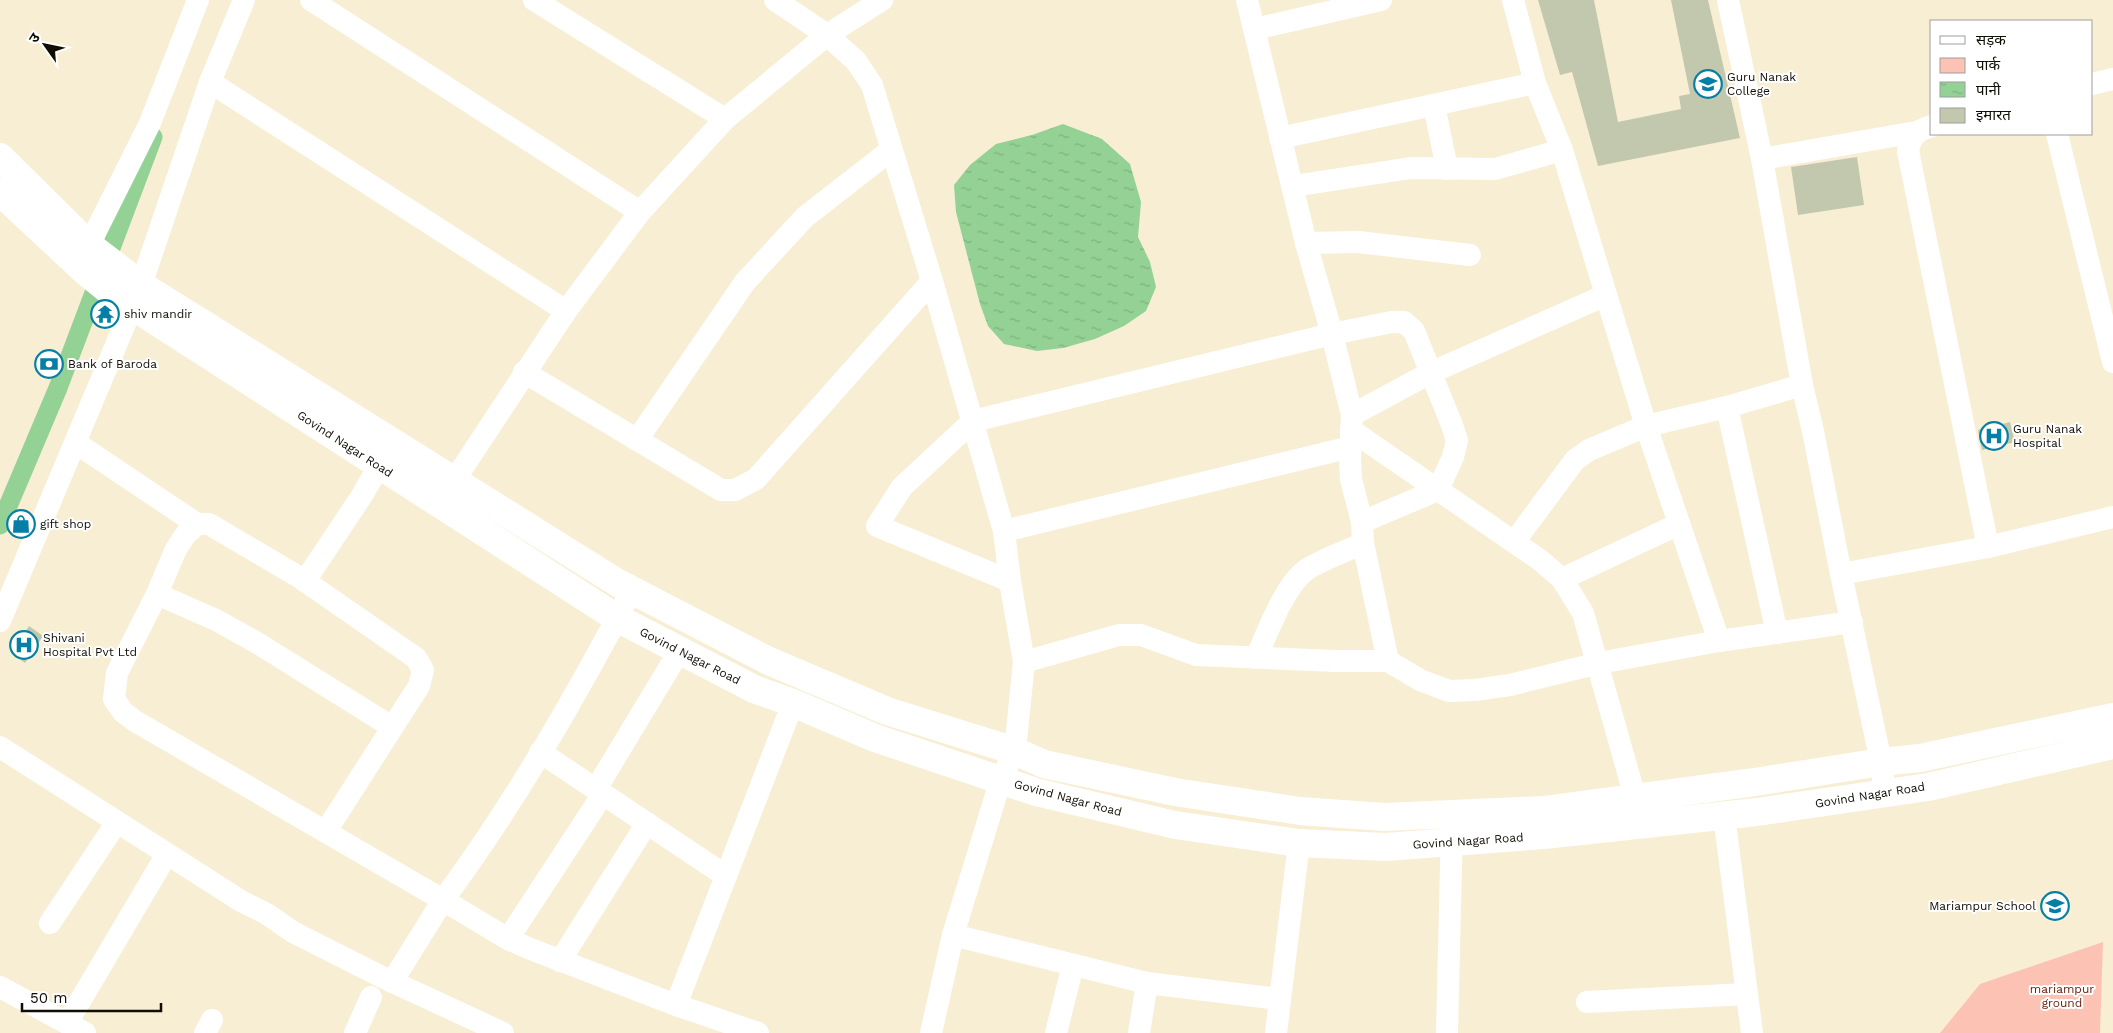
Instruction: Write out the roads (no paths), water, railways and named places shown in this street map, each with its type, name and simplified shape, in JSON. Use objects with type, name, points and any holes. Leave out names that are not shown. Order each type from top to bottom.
[{"type":"main road","points":[[0,157],[90,256],[127,289]]},
{"type":"main road","points":[[0,192],[90,256]]},
{"type":"main road","name":"Govind Nagar Road","points":[[127,289],[379,466],[617,618],[754,688],[875,738],[1036,792],[1175,826],[1299,844],[1386,847],[1544,835],[1724,816],[1928,787],[2113,745]]},
{"type":"main road","name":"Govind Nagar Road","points":[[127,289],[454,481],[632,590],[769,661],[887,711],[1015,751],[1044,764],[1175,792],[1300,812],[1384,817],[1545,810],[1920,758],[2113,717]]},
{"type":"street","points":[[90,256],[150,123],[198,0]]},
{"type":"street","points":[[0,622],[76,442],[127,289],[244,0]]},
{"type":"street","points":[[311,0],[640,212]]},
{"type":"street","points":[[534,0],[725,119]]},
{"type":"street","points":[[776,0],[827,34],[856,61],[872,85],[932,281],[1004,531],[1010,581],[1024,662],[1015,751],[1001,779],[953,935],[931,1033]]},
{"type":"street","points":[[454,481],[524,372],[566,311],[640,212],[725,119],[827,34],[882,0]]},
{"type":"street","points":[[1247,0],[1306,243],[1332,334],[1351,431],[1351,479],[1388,661]]},
{"type":"street","points":[[1255,29],[1381,0]]},
{"type":"street","points":[[1513,0],[1535,83],[1562,150],[1646,426],[1719,641]]},
{"type":"street","points":[[1728,0],[1762,159],[1802,385],[1881,762],[1885,793]]},
{"type":"street","points":[[2093,84],[2113,78]]},
{"type":"street","points":[[210,82],[566,311]]},
{"type":"street","points":[[1280,138],[1535,83]]},
{"type":"street","points":[[1434,105],[1447,169]]},
{"type":"street","points":[[1762,159],[1924,129]]},
{"type":"street","points":[[1924,129],[1910,142],[1908,151],[1988,547]]},
{"type":"street","points":[[2057,135],[2113,362]]},
{"type":"street","points":[[637,440],[745,282],[805,217],[891,150]]},
{"type":"street","points":[[1293,186],[1403,169],[1495,169],[1562,150]]},
{"type":"street","points":[[1306,243],[1358,242],[1470,255]]},
{"type":"street","points":[[524,372],[721,490],[736,490],[756,479],[932,281]]},
{"type":"street","points":[[1004,531],[1351,431],[1430,373],[1606,295]]},
{"type":"street","points":[[1010,581],[877,526],[902,487],[973,421],[1332,334],[1392,322],[1404,322],[1414,331],[1457,441],[1453,458],[1438,490],[1362,532],[1305,571],[1284,600],[1256,658]]},
{"type":"street","points":[[1514,542],[1575,460],[1589,450],[1646,426],[1802,385]]},
{"type":"street","points":[[1727,406],[1777,633]]},
{"type":"street","points":[[1351,431],[1540,560],[1562,579],[1583,613],[1599,663],[1635,797]]},
{"type":"street","points":[[76,442],[197,524],[209,524],[305,581],[416,658],[423,670],[419,686],[408,706],[392,727],[326,831]]},
{"type":"street","points":[[305,581],[361,497],[379,466]]},
{"type":"street","points":[[1841,574],[1988,547],[2113,517]]},
{"type":"street","points":[[197,524],[186,534],[176,549],[157,594],[117,673],[114,699],[123,712],[243,785],[326,831],[508,939],[676,1005],[758,1033]]},
{"type":"street","points":[[1562,579],[1679,524]]},
{"type":"street","points":[[392,982],[540,752],[632,590]]},
{"type":"street","points":[[157,594],[216,620],[259,644],[392,727]]},
{"type":"street","points":[[1024,662],[1119,635],[1141,635],[1196,655],[1388,661],[1420,680],[1449,691],[1475,690],[1510,685],[1599,663],[1719,641],[1852,622]]},
{"type":"street","points":[[508,939],[600,792],[680,650]]},
{"type":"street","points":[[676,1005],[794,703]]},
{"type":"street","points":[[0,747],[241,901],[267,914],[293,932],[392,982],[500,1032]]},
{"type":"street","points":[[540,752],[726,876]]},
{"type":"street","points":[[1447,1033],[1452,814]]},
{"type":"street","points":[[1724,816],[1752,1033]]},
{"type":"street","points":[[50,923],[118,822]]},
{"type":"street","points":[[560,961],[647,823]]},
{"type":"street","points":[[1276,1033],[1299,844]]},
{"type":"street","points":[[0,987],[76,1028],[167,854]]},
{"type":"street","points":[[953,935],[1147,983],[1279,999]]},
{"type":"street","points":[[1056,1033],[1073,965]]},
{"type":"street","points":[[1139,1033],[1147,983]]},
{"type":"street","points":[[1587,1002],[1747,994]]},
{"type":"street","points":[[355,1033],[371,998]]},
{"type":"water","points":[[1063,124],[1102,139],[1130,164],[1141,202],[1138,237],[1150,262],[1156,287],[1146,311],[1124,326],[1095,339],[1063,348],[1037,351],[1004,344],[988,326],[980,304],[956,212],[954,185],[970,165],[996,144],[1032,135]]},
{"type":"waterway","points":[[0,525],[58,388],[153,137]]},
{"type":"place","name":"Guru Nanak College","points":[[1708,84]]},
{"type":"place","name":"shiv mandir","points":[[105,314]]},
{"type":"place","name":"Bank of Baroda","points":[[49,364]]},
{"type":"place","name":"Guru Nanak Hospital","points":[[1994,436]]},
{"type":"place","name":"gift shop","points":[[21,524]]},
{"type":"place","name":"Shivani Hospital Pvt Ltd","points":[[24,645]]},
{"type":"place","name":"Mariampur School","points":[[2055,906]]},
{"type":"park label","name":"mariampur ground","points":[[2062,996]]}]
